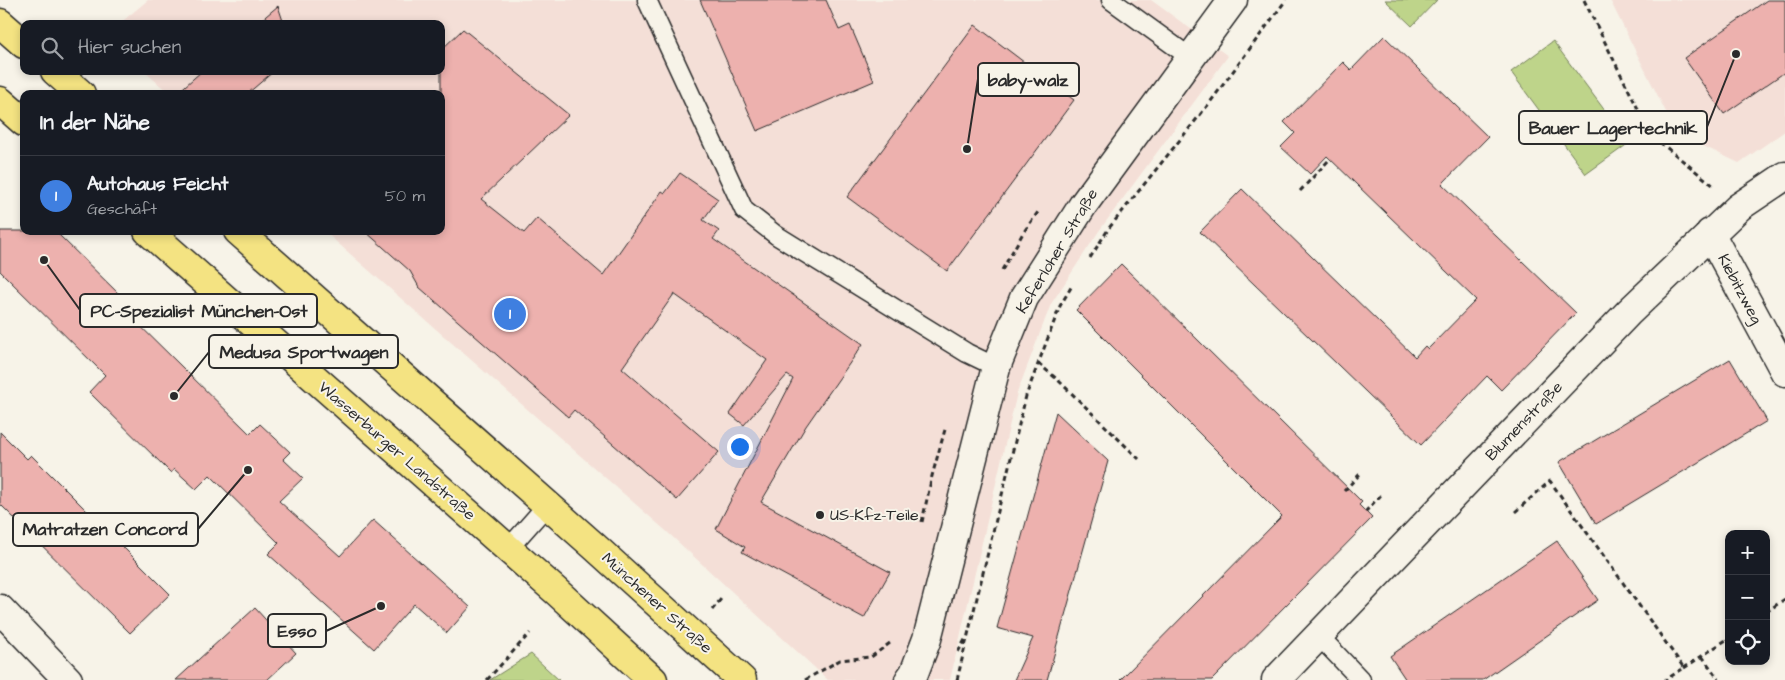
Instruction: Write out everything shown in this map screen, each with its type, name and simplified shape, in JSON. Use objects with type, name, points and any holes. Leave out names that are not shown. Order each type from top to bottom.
[{"type":"main road","points":[[0,23],[20,40]]},
{"type":"main road","points":[[59,75],[76,90]]},
{"type":"main road","name":"Wasserburger Landstraße","points":[[153,235],[557,592],[653,680]]},
{"type":"main road","points":[[243,235],[547,505]]},
{"type":"main road","name":"Münchener Straße","points":[[547,505],[595,546],[742,680]]},
{"type":"street","name":"Keferloher Straße","points":[[909,680],[927,639],[996,367],[1024,298],[1082,205],[1233,0]]},
{"type":"street","name":"Blumenstraße","points":[[1276,680],[1629,312],[1710,233],[1740,207],[1785,176]]},
{"type":"street","name":"Kiebitzweg","points":[[1710,233],[1785,372]]},
{"type":"street","points":[[0,608],[68,680]]},
{"type":"lane","points":[[647,0],[744,210],[776,236],[966,353],[996,367]]},
{"type":"lane","points":[[1111,0],[1191,58]]},
{"type":"lane","points":[[508,549],[547,505]]},
{"type":"lane","points":[[1319,636],[1361,680]]},
{"type":"path","points":[[1088,261],[1110,228],[1208,105],[1286,0]]},
{"type":"path","points":[[1584,0],[1651,135],[1740,207]]},
{"type":"path","points":[[1300,191],[1330,159]]},
{"type":"path","points":[[957,680],[1026,396],[1060,306],[1078,277]]},
{"type":"path","points":[[1038,363],[1139,459]]},
{"type":"path","points":[[1344,491],[1360,474]]},
{"type":"path","points":[[1515,512],[1550,481],[1684,668]]},
{"type":"path","points":[[1366,512],[1381,495]]},
{"type":"path","points":[[711,611],[721,599]]},
{"type":"path","points":[[1770,609],[1785,600]]},
{"type":"path","points":[[487,680],[530,633]]},
{"type":"path","points":[[1665,680],[1725,641]]},
{"type":"path","points":[[1702,656],[1719,680]]},
{"type":"shaded area","points":[[148,0],[1151,0],[1228,56],[1099,231],[1051,304],[1017,393],[950,680],[828,680],[665,530],[329,235],[445,235],[445,90],[165,90],[149,75],[445,75],[445,20],[124,20]]},
{"type":"shaded area","points":[[1610,0],[1785,0],[1785,131],[1739,163],[1697,143],[1666,112]]},
{"type":"green space","points":[[1385,0],[1437,0],[1412,26]]},
{"type":"green space","points":[[1553,41],[1629,143],[1586,174],[1511,72]]},
{"type":"green space","points":[[531,654],[559,680],[490,680]]},
{"type":"building","points":[[700,0],[826,0],[839,30],[850,25],[874,81],[757,131]]},
{"type":"building","points":[[1767,0],[1785,0],[1785,72],[1724,114],[1684,58]]},
{"type":"building","points":[[278,6],[283,20],[261,20]]},
{"type":"building","points":[[975,25],[1074,100],[947,271],[847,197]]},
{"type":"building","points":[[463,29],[569,115],[481,199],[524,233],[537,218],[603,275],[662,191],[665,193],[680,173],[718,199],[703,220],[719,231],[713,239],[863,344],[806,426],[761,502],[890,572],[864,618],[742,552],[745,547],[716,529],[793,379],[787,375],[744,425],[730,414],[767,360],[674,294],[622,368],[719,452],[677,500],[574,410],[568,417],[419,287],[410,271],[370,235],[445,235],[445,90],[441,90],[441,75],[445,75],[445,46]]},
{"type":"building","points":[[1384,36],[1488,137],[1442,184],[1576,313],[1501,390],[1487,376],[1421,445],[1200,232],[1242,189],[1415,357],[1425,346],[1428,349],[1476,300],[1327,156],[1310,174],[1281,147],[1295,133],[1284,122],[1343,62],[1351,70]]},
{"type":"building","points":[[197,75],[269,75],[252,90],[181,90]]},
{"type":"building","points":[[0,231],[20,231],[20,235],[59,235],[122,297],[117,303],[250,434],[260,424],[290,452],[283,459],[303,478],[279,501],[340,556],[373,520],[470,607],[447,633],[414,604],[374,649],[268,554],[279,543],[210,475],[196,489],[174,469],[171,473],[89,392],[105,375],[0,271]]},
{"type":"building","points":[[1121,264],[1362,502],[1359,505],[1372,518],[1212,680],[1120,680],[1282,516],[1076,310]]},
{"type":"building","points":[[1730,359],[1767,421],[1596,524],[1559,462]]},
{"type":"building","points":[[1056,412],[1108,461],[1047,680],[1014,680],[1033,638],[997,628]]},
{"type":"building","points":[[0,432],[27,459],[31,455],[170,594],[130,633],[0,504]]},
{"type":"building","points":[[1557,541],[1598,600],[1483,680],[1406,680],[1390,656]]},
{"type":"building","points":[[255,608],[296,653],[267,680],[176,680]]},
{"type":"place","name":"Bauer Lagertechnik","points":[[1736,54]]},
{"type":"place","name":"baby-walz","points":[[967,149]]},
{"type":"place","name":"PC-Spezialist München-Ost","points":[[44,260]]},
{"type":"place","name":"Autohaus Feicht","points":[[510,314]]},
{"type":"place","name":"Medusa Sportwagen","points":[[174,396]]},
{"type":"place","name":"Matratzen Concord","points":[[248,470]]},
{"type":"place","name":"US-Kfz-Teile","points":[[820,515]]},
{"type":"place","name":"Esso","points":[[381,606]]}]
